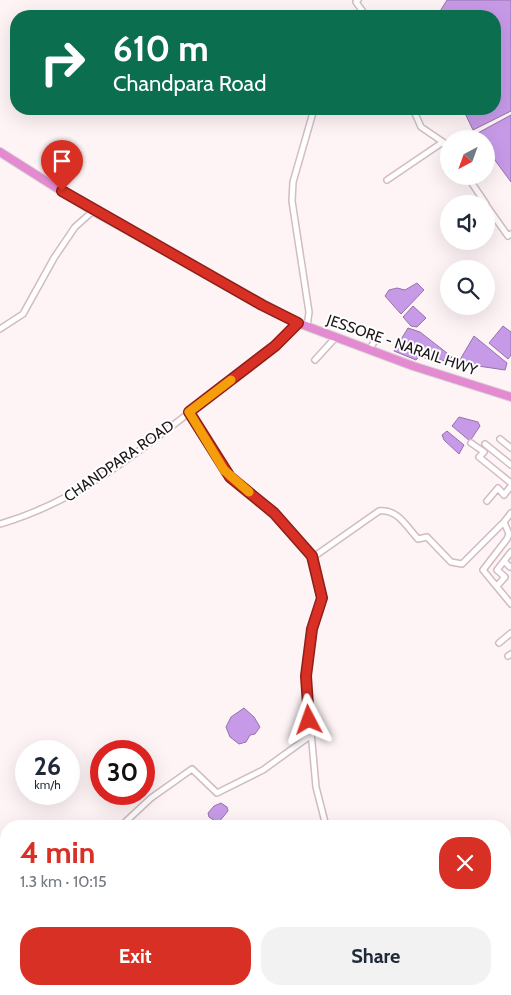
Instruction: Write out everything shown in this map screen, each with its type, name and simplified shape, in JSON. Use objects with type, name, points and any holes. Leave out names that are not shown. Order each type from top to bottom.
[{"type":"highway","name":"JESSORE - NARAIL HWY","points":[[0,152],[93,211],[298,323],[370,350],[511,397]]},
{"type":"street","points":[[358,0],[356,2],[362,10]]},
{"type":"street","points":[[307,327],[307,301],[292,201],[293,182],[312,115]]},
{"type":"street","points":[[416,115],[421,128],[440,140]]},
{"type":"street","points":[[388,180],[440,144]]},
{"type":"street","points":[[0,329],[23,314],[37,285],[59,250],[75,227],[93,211]]},
{"type":"street","points":[[495,217],[508,236],[511,234]]},
{"type":"street","name":"CHANDPARA ROAD","points":[[0,524],[64,500],[189,412],[275,346],[298,323]]},
{"type":"street","points":[[315,360],[336,338]]},
{"type":"street","points":[[370,350],[376,339]]},
{"type":"street","points":[[189,412],[230,477],[274,513],[312,558],[322,598],[312,629],[306,676],[316,787],[324,820]]},
{"type":"street","points":[[500,439],[511,448]]},
{"type":"street","points":[[471,443],[484,452],[479,457],[511,484],[504,495],[498,488]]},
{"type":"street","points":[[485,444],[511,465]]},
{"type":"street","points":[[487,501],[506,478]]},
{"type":"street","points":[[312,558],[379,511],[387,510],[398,516],[418,539],[427,537],[451,562],[462,564],[511,513]]},
{"type":"street","points":[[504,522],[508,534],[507,539],[483,570],[511,604]]},
{"type":"street","points":[[497,586],[505,577],[496,570],[511,551],[504,545]]},
{"type":"street","points":[[504,560],[510,567]]},
{"type":"street","points":[[499,643],[511,633]]},
{"type":"street","points":[[128,820],[152,798],[192,769],[217,793],[263,770],[310,736]]},
{"type":"shaded area","points":[[447,0],[511,0],[511,111],[473,130],[466,115],[501,115],[501,10],[441,10]]},
{"type":"shaded area","points":[[511,115],[511,182],[495,160],[495,130],[483,130]]},
{"type":"shaded area","points":[[417,283],[424,290],[401,314],[385,296],[389,290],[397,288],[405,290]]},
{"type":"shaded area","points":[[413,306],[426,318],[417,327],[411,326],[403,317]]},
{"type":"shaded area","points":[[503,326],[511,332],[511,355],[508,359],[489,343]]},
{"type":"shaded area","points":[[408,328],[420,332],[452,357],[447,361],[419,357],[416,360],[394,351]]},
{"type":"shaded area","points":[[474,336],[507,363],[505,370],[458,363]]},
{"type":"shaded area","points":[[459,417],[478,422],[480,426],[470,441],[452,426]]},
{"type":"shaded area","points":[[447,431],[464,445],[459,454],[444,440],[442,435]]},
{"type":"shaded area","points":[[244,708],[254,717],[260,727],[255,734],[250,735],[246,742],[239,744],[230,737],[226,727],[231,717]]},
{"type":"shaded area","points":[[221,803],[227,807],[228,811],[220,820],[214,820],[209,817],[208,813],[214,806]]},
{"type":"slow traffic","points":[[231,380],[189,412],[224,470],[249,492]]},
{"type":"route","points":[[62,191],[93,211],[298,323],[275,346],[189,412],[224,470],[240,486],[274,513],[312,556],[322,598],[312,629],[306,676],[309,720]]}]
